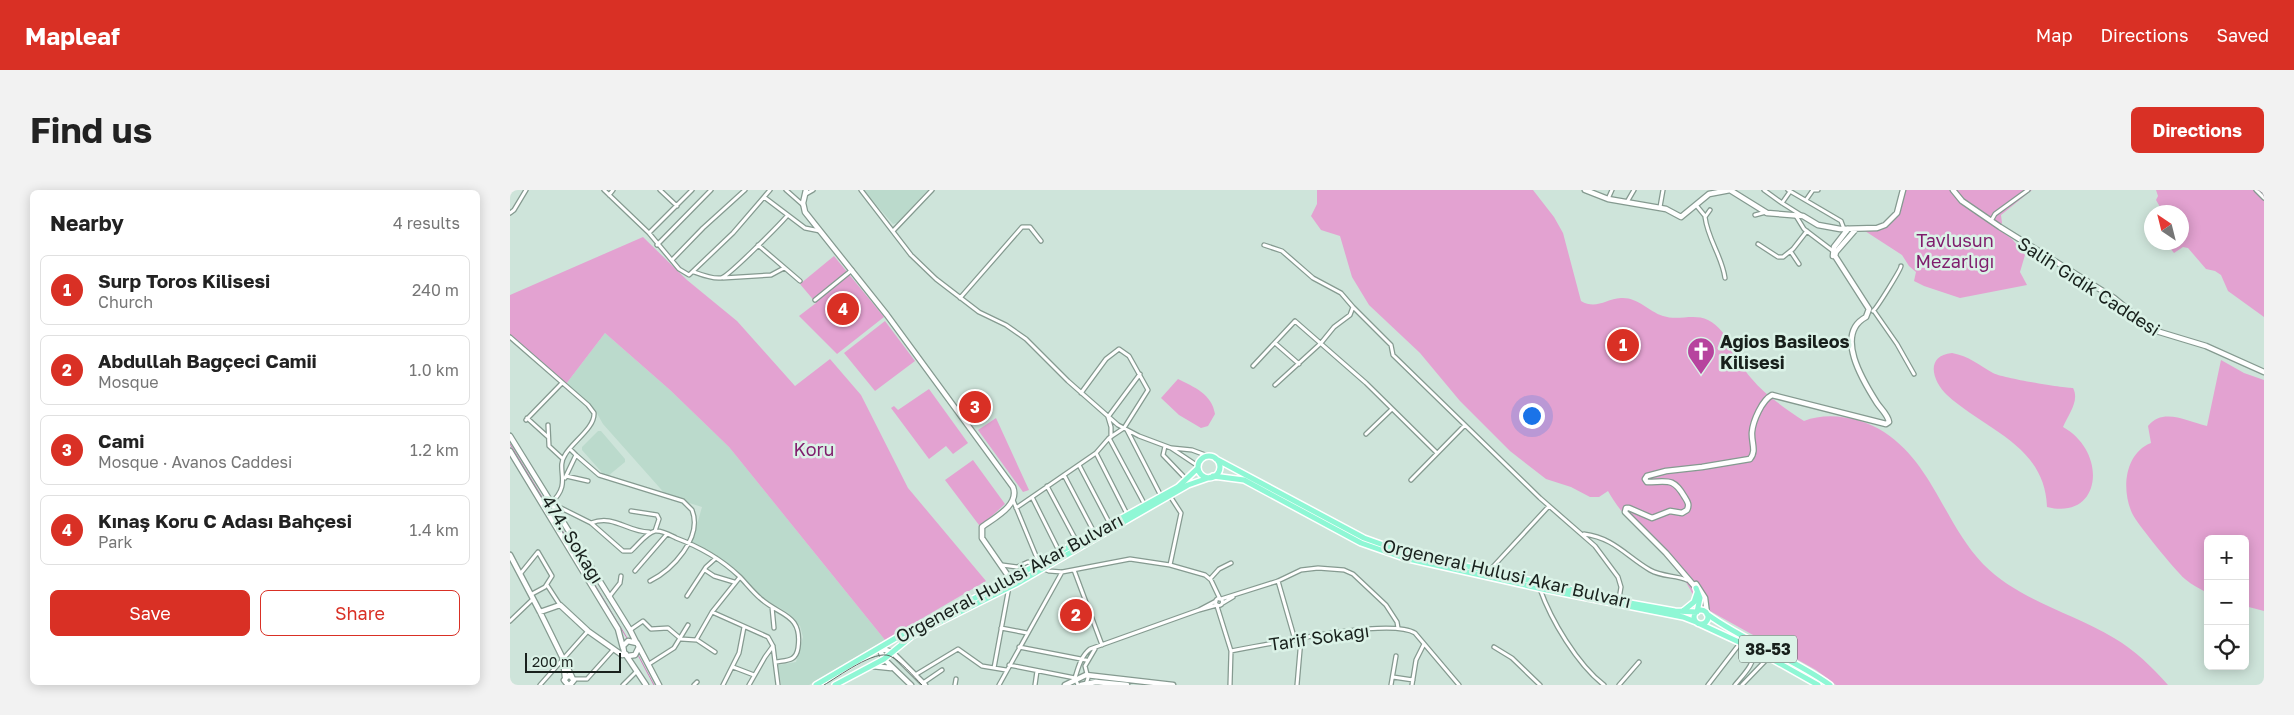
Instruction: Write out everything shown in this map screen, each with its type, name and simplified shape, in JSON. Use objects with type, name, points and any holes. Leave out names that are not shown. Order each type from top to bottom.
[{"type":"main road","points":[[1208,456],[1216,459],[1220,467],[1212,477],[1203,475],[1198,467],[1202,459],[1208,456]]},
{"type":"main road","name":"Orgeneral Hulusi Akar Bulvarı","points":[[1216,459],[1364,538],[1402,552],[1619,599],[1630,603],[1682,612],[1697,612]]},
{"type":"main road","name":"Orgeneral Hulusi Akar Bulvarı","points":[[835,685],[884,659],[905,642],[1009,587],[1060,552],[1161,496],[1187,479],[1198,467]]},
{"type":"main road","name":"Orgeneral Hulusi Akar Bulvarı","points":[[816,685],[880,648],[1039,566],[1200,479],[1212,477],[1244,480],[1361,543],[1404,558],[1683,617],[1741,642],[1818,685]]},
{"type":"main road","points":[[1696,588],[1700,598],[1694,618],[1698,623],[1706,622],[1707,614],[1702,611],[1697,612]]},
{"type":"main road","points":[[1682,612],[1694,602],[1697,596],[1696,588]]},
{"type":"main road","name":"38-53","points":[[1707,614],[1730,630],[1801,666],[1830,685]]},
{"type":"street","points":[[510,213],[526,190]]},
{"type":"street","points":[[604,190],[649,233],[657,244],[687,274],[694,272],[722,278],[771,275],[784,268]]},
{"type":"street","points":[[609,195],[613,190]]},
{"type":"street","points":[[660,190],[677,206]]},
{"type":"street","points":[[657,244],[710,190]]},
{"type":"street","points":[[672,260],[703,228],[745,190]]},
{"type":"street","points":[[694,272],[742,224],[770,190]]},
{"type":"street","points":[[786,190],[803,205],[820,231],[852,270],[1013,486],[1016,508],[1039,566]]},
{"type":"street","points":[[803,205],[806,192],[813,190]]},
{"type":"street","points":[[861,190],[916,261],[979,312],[1006,325],[1026,338],[1108,417],[1126,429],[1165,446],[1192,450],[1208,456]]},
{"type":"street","points":[[894,231],[932,190]]},
{"type":"street","points":[[1585,190],[1608,199],[1660,207],[1681,217],[1711,191],[1735,191],[1766,212]]},
{"type":"street","points":[[1608,199],[1612,190]]},
{"type":"street","points":[[1627,202],[1634,190]]},
{"type":"street","points":[[1660,207],[1663,190]]},
{"type":"street","points":[[1764,190],[1803,216],[1824,226],[1846,229],[1877,228],[1888,224],[1897,213],[1903,190]]},
{"type":"street","points":[[1806,200],[1813,190],[1818,190]]},
{"type":"street","name":"Salih Gıdık Caddesi","points":[[1953,190],[1962,201],[2114,298],[2153,330],[2206,346],[2264,372]]},
{"type":"street","points":[[1991,221],[1997,213],[2028,190]]},
{"type":"street","points":[[2256,190],[2264,198]]},
{"type":"street","points":[[649,233],[691,191]]},
{"type":"street","points":[[1782,203],[1788,191],[1841,221],[1846,229]]},
{"type":"street","points":[[764,197],[787,216],[806,228],[820,231]]},
{"type":"street","points":[[1696,205],[1705,217],[1707,234],[1721,262],[1725,278]]},
{"type":"street","points":[[1705,217],[1710,210]]},
{"type":"street","points":[[1755,215],[1766,212],[1803,216]]},
{"type":"street","points":[[722,278],[777,229],[787,216]]},
{"type":"street","points":[[1796,216],[1806,231],[1833,251],[1836,259],[1871,312],[1897,344],[1914,374]]},
{"type":"street","points":[[960,298],[1022,227],[1030,227],[1041,241]]},
{"type":"street","points":[[1833,251],[1846,229]]},
{"type":"street","points":[[1836,259],[1836,252],[1856,229]]},
{"type":"street","points":[[1758,244],[1779,257],[1791,252],[1806,231]]},
{"type":"street","points":[[758,244],[800,281]]},
{"type":"street","points":[[1264,245],[1282,251],[1309,275],[1340,293],[1383,336],[1392,347],[1393,355],[1549,506],[1583,534],[1600,552],[1618,577],[1621,587],[1619,599]]},
{"type":"street","points":[[1791,252],[1799,264]]},
{"type":"street","points":[[1707,614],[1707,606],[1701,590],[1625,512],[1626,508],[1652,518],[1670,510],[1682,513],[1688,509],[1687,501],[1676,484],[1669,481],[1647,482],[1646,476],[1666,471],[1702,468],[1750,459],[1754,449],[1754,425],[1764,402],[1772,395],[1888,424],[1889,420],[1877,404],[1859,370],[1854,351],[1853,329],[1871,312],[1888,285],[1900,272],[1901,266]]},
{"type":"street","points":[[815,300],[852,270]]},
{"type":"street","points":[[1276,386],[1321,343],[1334,327],[1350,315],[1352,306]]},
{"type":"street","points":[[1253,366],[1295,322],[1321,343],[1437,453]]},
{"type":"street","points":[[510,337],[588,405],[594,414],[592,421],[563,459],[564,481]]},
{"type":"street","points":[[1275,343],[1299,364]]},
{"type":"street","points":[[1016,508],[1096,453],[1110,437],[1126,429],[1148,390],[1129,356],[1123,350],[1117,350],[1103,363],[1081,393]]},
{"type":"street","points":[[1108,417],[1140,374]]},
{"type":"street","points":[[549,437],[527,419],[562,383]]},
{"type":"street","points":[[1366,434],[1392,409]]},
{"type":"street","points":[[1108,417],[1111,427],[1110,437],[1145,505]]},
{"type":"street","points":[[548,425],[550,449],[563,459]]},
{"type":"street","points":[[1412,480],[1465,425]]},
{"type":"street","points":[[1126,429],[1161,496]]},
{"type":"street","name":"474. Sokağı","points":[[510,436],[630,630],[659,685]]},
{"type":"street","points":[[1165,446],[1163,455],[1187,479]]},
{"type":"street","points":[[1171,448],[1198,467]]},
{"type":"street","points":[[570,449],[599,475],[687,504],[694,518],[688,543],[673,565],[650,581]]},
{"type":"street","name":"474. Sokağı","points":[[510,451],[618,630],[624,646]]},
{"type":"street","points":[[1096,453],[1127,514]]},
{"type":"street","points":[[576,455],[559,494],[550,503],[590,523],[625,552],[631,551],[653,532],[659,519],[657,514],[631,511]]},
{"type":"street","points":[[1080,464],[1110,524]]},
{"type":"street","points":[[1064,475],[1094,532]]},
{"type":"street","points":[[566,476],[588,481]]},
{"type":"street","points":[[1047,486],[1077,542]]},
{"type":"street","points":[[1032,496],[1060,552]]},
{"type":"street","points":[[1169,496],[1181,513],[1170,565]]},
{"type":"street","points":[[1011,580],[982,538],[981,530],[1014,500]]},
{"type":"street","points":[[1489,571],[1549,506]]},
{"type":"street","points":[[590,523],[611,520],[635,531],[667,534],[716,558],[740,577],[759,598],[790,618],[800,635],[794,658],[776,662]]},
{"type":"street","points":[[635,572],[667,534]]},
{"type":"street","points":[[1583,534],[1600,536],[1616,545],[1651,571],[1691,582]]},
{"type":"street","points":[[510,621],[546,585],[552,576],[538,552],[521,573]]},
{"type":"street","points":[[687,596],[716,558]]},
{"type":"street","points":[[511,559],[533,596],[573,678]]},
{"type":"street","points":[[1001,565],[1017,567],[1028,562],[1062,572],[1130,559],[1201,572],[1210,579],[1219,602],[1231,651],[1230,685]]},
{"type":"street","points":[[1210,579],[1219,569],[1231,563]]},
{"type":"street","points":[[1075,678],[1082,658],[1088,651],[1278,581],[1301,570],[1318,568],[1344,570],[1353,574],[1386,606],[1397,622],[1398,628]]},
{"type":"street","points":[[705,570],[714,576],[734,582]]},
{"type":"street","points":[[1074,570],[1100,646]]},
{"type":"street","points":[[999,685],[1008,665],[1062,572]]},
{"type":"street","points":[[1686,575],[1696,588]]},
{"type":"street","points":[[608,597],[620,583],[621,576]]},
{"type":"street","points":[[696,640],[712,612],[734,582],[740,577]]},
{"type":"street","points":[[1278,581],[1295,640]]},
{"type":"street","points":[[546,585],[560,605],[588,631],[613,650],[632,656],[637,654],[637,644],[630,641],[624,646],[613,650],[587,679],[573,678],[566,683]]},
{"type":"street","points":[[994,668],[1009,587]]},
{"type":"street","points":[[1540,588],[1549,610],[1578,658],[1604,685]]},
{"type":"street","points":[[540,612],[560,605]]},
{"type":"street","points":[[772,606],[774,628]]},
{"type":"street","points":[[712,612],[766,635],[773,646],[778,685]]},
{"type":"street","points":[[630,630],[643,622],[651,629],[670,629],[681,639],[696,640],[715,652]]},
{"type":"street","points":[[649,664],[667,654],[681,639],[688,625]]},
{"type":"street","points":[[723,685],[741,649],[744,627]]},
{"type":"street","points":[[1001,628],[1027,633]]},
{"type":"street","name":"Tarif Sokağı","points":[[1231,651],[1331,634],[1398,628],[1407,629],[1414,633],[1424,644]]},
{"type":"street","points":[[540,685],[588,631]]},
{"type":"street","points":[[1298,685],[1301,639]]},
{"type":"street","points":[[900,661],[900,651],[905,642]]},
{"type":"street","points":[[1708,685],[1741,642]]},
{"type":"street","points":[[1412,685],[1416,660],[1424,644],[1460,685]]},
{"type":"street","points":[[624,646],[626,655],[638,670],[646,685]]},
{"type":"street","points":[[750,685],[754,675],[773,646]]},
{"type":"street","points":[[1087,675],[1084,668],[1086,660],[1100,646]]},
{"type":"street","points":[[1494,646],[1512,658],[1540,685]]},
{"type":"street","points":[[1019,647],[1086,660]]},
{"type":"street","points":[[880,648],[892,652],[924,684],[942,670]]},
{"type":"street","points":[[880,648],[884,659],[912,685]]},
{"type":"street","points":[[915,675],[958,649],[979,664],[1006,670]]},
{"type":"street","points":[[1735,685],[1749,668],[1754,657],[1754,649]]},
{"type":"street","points":[[1391,685],[1396,656]]},
{"type":"street","points":[[1742,685],[1769,657]]},
{"type":"street","points":[[563,658],[566,683]]},
{"type":"street","points":[[1619,685],[1639,662]]},
{"type":"street","points":[[1008,665],[1075,678],[1082,684],[1127,685]]},
{"type":"street","points":[[866,667],[884,666],[896,670]]},
{"type":"street","points":[[733,667],[754,675]]},
{"type":"street","points":[[623,685],[638,670]]},
{"type":"street","points":[[1035,685],[1037,671]]},
{"type":"street","points":[[1082,684],[1087,675]]},
{"type":"street","points":[[1065,685],[1075,678],[1087,675],[1172,685]]},
{"type":"street","points":[[1393,677],[1413,680]]},
{"type":"street","points":[[566,683],[573,678]]},
{"type":"street","points":[[955,685],[956,679]]},
{"type":"shaded area","points":[[863,190],[928,190],[897,223],[893,224]]},
{"type":"shaded area","points":[[605,333],[670,390],[729,447],[885,640],[809,685],[781,685],[778,665],[796,662],[803,637],[800,626],[788,613],[763,598],[729,564],[692,542],[702,507],[667,496],[603,424],[595,410],[566,384]]},
{"type":"shaded area","points":[[598,431],[601,431],[625,459],[625,462],[608,476],[605,476],[582,450],[582,447]]},
{"type":"green space","points":[[1317,190],[1533,190],[1554,217],[1563,233],[1581,301],[1596,304],[1627,298],[1663,316],[1674,318],[1697,317],[1708,320],[1722,331],[1745,371],[1757,384],[1776,401],[1804,421],[1834,416],[1866,423],[1884,432],[1901,445],[1915,460],[1958,531],[1983,564],[1997,577],[2029,597],[2122,643],[2143,659],[2168,685],[1836,685],[1816,670],[1692,601],[1694,597],[1676,568],[1628,519],[1608,491],[1599,497],[1590,497],[1571,487],[1546,479],[1510,451],[1460,401],[1420,353],[1369,305],[1352,277],[1340,236],[1321,230],[1311,216],[1317,204]]},
{"type":"green space","name":"Tavlusun Mezarlığı","points":[[1905,190],[2032,190],[2001,215],[2002,223],[1998,229],[2012,239],[2025,255],[2020,272],[2027,285],[1960,298],[1914,281],[1916,272],[1909,266],[1902,255],[1865,231],[1876,230],[1890,225],[1900,208]]},
{"type":"green space","points":[[2156,190],[2264,190],[2264,317],[2228,291],[2221,275],[2206,269],[2189,249],[2189,205],[2159,205],[2156,200],[2158,196]]},
{"type":"green space","name":"Koru","points":[[643,237],[687,280],[737,321],[795,386],[830,359],[861,395],[908,488],[986,581],[885,640],[729,447],[670,390],[605,333],[566,384],[510,334],[510,295]]},
{"type":"green space","points":[[834,256],[884,317],[837,354],[799,316],[816,303],[800,284]]},
{"type":"green space","points":[[885,321],[915,361],[875,391],[844,353]]},
{"type":"green space","points":[[1952,353],[1969,359],[1999,375],[2073,388],[2075,393],[2074,403],[2063,427],[2077,438],[2087,452],[2092,467],[2092,482],[2088,494],[2079,504],[2065,509],[2047,507],[2044,486],[2036,468],[2024,454],[1995,429],[1962,407],[1942,390],[1935,377],[1934,364],[1943,355]]},
{"type":"green space","points":[[2221,360],[2244,373],[2264,380],[2264,611],[2249,607],[2249,535],[2204,535],[2204,591],[2185,579],[2173,566],[2141,527],[2132,513],[2129,504],[2126,483],[2128,473],[2136,455],[2142,448],[2151,443],[2148,426],[2154,420],[2161,417],[2176,417],[2207,426]]},
{"type":"green space","points":[[1178,379],[1201,392],[1210,401],[1215,414],[1208,426],[1201,428],[1179,415],[1161,398]]},
{"type":"green space","points":[[929,389],[968,443],[953,454],[946,446],[929,459],[891,408],[894,406],[898,410]]},
{"type":"green space","points":[[996,418],[1029,490],[1023,492],[978,430]]},
{"type":"green space","points":[[973,460],[1005,504],[982,525],[979,525],[945,480]]},
{"type":"waterway","points":[[510,444],[627,638]]},
{"type":"waterway","points":[[638,655],[654,685]]},
{"type":"tram line","points":[[824,685],[866,660],[883,655],[890,656],[898,661],[922,685]]},
{"type":"place","name":"Kınaş Koru C Adası Bahçesi","points":[[843,309]]},
{"type":"place","name":"Surp Toros Kilisesi","points":[[1623,345]]},
{"type":"place","name":"Agios Basileos Kilisesi","points":[[1701,375]]},
{"type":"place","name":"Cami","points":[[975,407]]},
{"type":"place","name":"Abdullah Bağçeci Camii","points":[[1076,615]]}]
